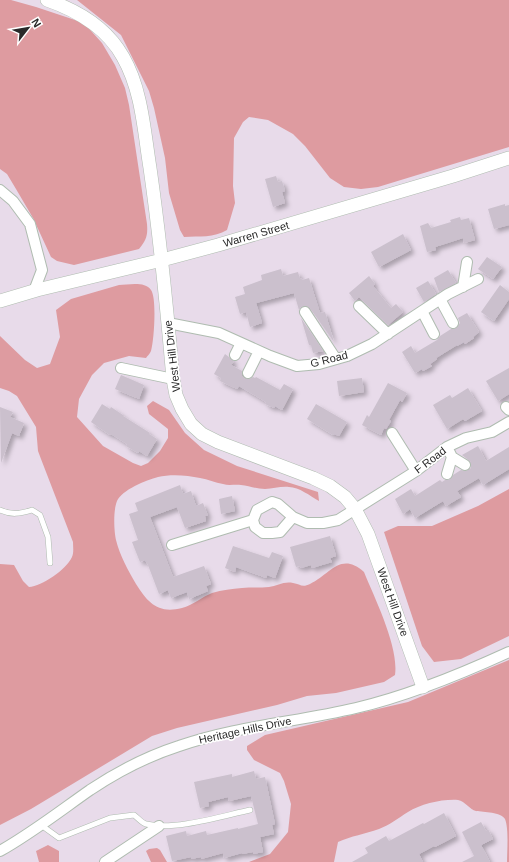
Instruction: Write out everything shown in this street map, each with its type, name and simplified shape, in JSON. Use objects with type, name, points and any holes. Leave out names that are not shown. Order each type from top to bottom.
[{"type":"street","name":"West Hill Drive","points":[[46,0],[72,10],[92,23],[109,38],[123,56],[132,75],[138,95],[142,117],[162,260],[173,379],[176,394],[182,409],[191,424],[202,434],[218,442],[330,486],[345,497],[356,509],[368,534],[423,687]]},
{"type":"street","name":"Warren Street","points":[[0,301],[34,290],[162,260],[381,198],[509,158]]},
{"type":"street","points":[[0,190],[13,201],[30,224],[42,270],[34,290]]},
{"type":"street","points":[[463,286],[467,262]]},
{"type":"street","name":"G Road","points":[[168,323],[219,334],[297,366],[319,364],[347,356],[372,344],[440,299],[478,279]]},
{"type":"street","points":[[440,299],[453,323]]},
{"type":"street","points":[[359,306],[388,334]]},
{"type":"street","points":[[305,312],[336,359]]},
{"type":"street","points":[[422,312],[434,334]]},
{"type":"street","points":[[235,355],[241,343]]},
{"type":"street","points":[[248,373],[259,351]]},
{"type":"street","points":[[121,368],[173,379]]},
{"type":"street","name":"F Road","points":[[293,517],[306,523],[322,523],[338,520],[356,509],[398,488],[416,471],[448,447],[466,438],[492,432],[509,422]]},
{"type":"street","points":[[392,433],[416,471]]},
{"type":"street","points":[[447,474],[452,457],[448,447]]},
{"type":"street","points":[[452,457],[466,465]]},
{"type":"street","points":[[272,502],[278,504],[293,517],[280,532],[272,533],[263,533],[255,527],[253,520],[257,510],[272,502]]},
{"type":"street","points":[[172,545],[253,520]]},
{"type":"street","name":"Heritage Hills Drive","points":[[0,851],[118,773],[177,746],[207,736],[357,708],[423,687],[509,652]]},
{"type":"street","points":[[105,862],[159,826]]},
{"type":"lane","points":[[0,510],[8,514],[22,514],[32,510],[40,514],[48,537],[50,563]]},
{"type":"lane","points":[[41,825],[59,838],[110,818],[134,815],[144,824],[159,826],[188,824],[250,810]]},
{"type":"shaded area","points":[[0,0],[11,0],[84,23],[102,43],[115,65],[125,88],[129,105],[147,224],[146,238],[139,249],[74,265],[57,261],[51,257],[33,218],[7,174],[0,169]]},
{"type":"shaded area","points":[[77,0],[509,0],[509,147],[378,187],[361,189],[344,187],[330,178],[305,146],[293,134],[268,120],[249,117],[243,122],[234,138],[233,186],[235,203],[227,230],[222,233],[212,235],[184,237],[180,230],[169,193],[165,158],[149,91],[121,35]]},
{"type":"shaded area","points":[[141,284],[145,285],[151,290],[154,302],[153,338],[151,351],[146,358],[129,356],[104,363],[92,375],[79,399],[77,417],[103,446],[133,463],[141,466],[148,463],[160,451],[168,438],[168,429],[149,414],[147,406],[153,401],[169,410],[185,433],[204,450],[237,466],[318,492],[319,501],[293,487],[262,489],[241,485],[225,485],[184,476],[168,475],[158,477],[147,480],[129,489],[117,501],[114,515],[114,526],[120,552],[140,591],[154,605],[160,608],[174,609],[186,607],[212,593],[223,590],[269,587],[287,583],[303,586],[317,580],[342,564],[356,566],[364,572],[380,609],[390,637],[395,664],[395,675],[384,682],[336,693],[307,696],[277,705],[177,728],[152,736],[31,809],[0,825],[0,564],[14,565],[23,581],[29,587],[34,586],[47,580],[65,567],[73,554],[73,542],[38,451],[36,427],[17,396],[0,388],[0,336],[25,360],[37,368],[50,364],[60,337],[56,310],[71,299],[119,285]]},
{"type":"shaded area","points":[[509,489],[509,636],[461,659],[434,662],[422,646],[384,532],[398,526],[432,526],[478,506]]},
{"type":"shaded area","points":[[509,660],[509,862],[507,862],[508,840],[505,819],[500,815],[476,811],[461,801],[452,800],[425,804],[374,831],[338,842],[334,862],[249,862],[270,854],[288,832],[291,804],[280,773],[254,760],[247,750],[247,746],[265,735],[408,702]]},
{"type":"shaded area","points":[[48,845],[59,851],[59,862],[39,862],[36,851]]},
{"type":"shaded area","points":[[157,848],[160,850],[167,862],[151,862],[146,851]]},
{"type":"building","points":[[276,176],[278,182],[282,181],[285,191],[282,192],[285,203],[273,207],[265,179]]},
{"type":"building","points":[[505,204],[505,206],[509,205],[509,225],[494,229],[488,209]]},
{"type":"building","points":[[460,217],[461,220],[469,218],[475,240],[464,243],[463,238],[435,247],[436,250],[427,252],[420,226],[428,223],[431,228],[451,222],[450,220]]},
{"type":"building","points":[[403,234],[411,250],[379,267],[371,252]]},
{"type":"building","points":[[487,257],[502,267],[493,279],[478,269]]},
{"type":"building","points":[[281,269],[283,276],[298,272],[300,279],[301,278],[302,280],[309,278],[320,313],[325,312],[334,342],[310,308],[304,306],[299,310],[294,293],[256,303],[262,323],[250,327],[246,312],[240,314],[235,297],[245,294],[243,287],[262,280],[261,275]]},
{"type":"building","points":[[448,270],[456,283],[439,292],[434,278]]},
{"type":"building","points":[[369,276],[375,284],[373,286],[391,308],[396,304],[403,312],[388,325],[359,297],[355,301],[349,293]]},
{"type":"building","points":[[428,281],[436,294],[424,302],[416,288]]},
{"type":"building","points":[[500,285],[509,292],[509,299],[494,321],[481,312]]},
{"type":"building","points":[[467,313],[479,332],[473,337],[474,338],[465,344],[464,342],[457,345],[436,358],[437,359],[430,364],[432,366],[415,373],[402,352],[411,346],[415,353],[437,340],[440,336],[451,329],[456,328],[460,323],[458,318]]},
{"type":"building","points":[[301,318],[323,351],[313,353]]},
{"type":"building","points":[[225,354],[234,361],[231,365],[242,371],[242,376],[245,379],[256,377],[280,390],[284,384],[293,389],[282,410],[275,406],[274,408],[265,404],[266,402],[239,386],[237,389],[220,381],[221,378],[214,374]]},
{"type":"building","points":[[509,368],[509,394],[498,401],[486,381]]},
{"type":"building","points":[[121,375],[144,385],[139,399],[115,389]]},
{"type":"building","points":[[362,378],[364,392],[339,396],[337,381]]},
{"type":"building","points":[[388,383],[407,393],[402,402],[400,400],[389,420],[391,421],[386,429],[384,428],[381,435],[362,425],[367,415],[369,417]]},
{"type":"building","points":[[468,388],[482,411],[465,421],[463,419],[447,429],[433,405],[450,395],[452,398]]},
{"type":"building","points":[[102,404],[110,409],[111,407],[157,439],[147,456],[126,446],[127,444],[91,422]]},
{"type":"building","points":[[316,404],[347,422],[339,436],[333,435],[307,419]]},
{"type":"building","points":[[0,407],[13,412],[10,417],[24,423],[19,436],[12,433],[1,463]]},
{"type":"building","points":[[478,446],[486,461],[509,447],[509,469],[483,485],[479,478],[457,491],[461,497],[446,506],[443,501],[415,518],[410,509],[403,514],[395,499],[411,489],[415,496],[440,480],[442,482],[449,480],[453,475],[461,470],[468,470],[471,468],[471,462],[462,455]]},
{"type":"building","points":[[180,485],[183,494],[191,491],[196,506],[203,503],[208,516],[205,516],[206,521],[185,528],[177,507],[150,517],[173,577],[204,566],[211,584],[206,586],[208,591],[189,599],[187,592],[171,598],[168,590],[159,594],[148,565],[145,560],[140,562],[132,542],[138,540],[129,514],[138,511],[135,503]]},
{"type":"building","points":[[232,496],[235,511],[221,514],[219,499]]},
{"type":"building","points":[[330,536],[336,556],[330,558],[332,562],[312,568],[311,565],[301,568],[300,566],[296,567],[290,547]]},
{"type":"building","points":[[233,546],[269,558],[272,552],[283,556],[275,578],[267,575],[266,578],[236,567],[235,572],[225,568]]},
{"type":"building","points":[[254,771],[256,779],[265,777],[275,824],[272,825],[274,834],[260,837],[263,852],[253,854],[253,852],[242,853],[224,858],[223,853],[201,859],[201,857],[191,859],[191,857],[172,861],[166,836],[186,831],[187,836],[206,831],[207,835],[258,824],[251,796],[229,801],[228,797],[208,802],[209,806],[200,808],[194,782],[232,774],[232,777]]},
{"type":"building","points":[[444,813],[456,836],[419,854],[423,862],[352,862],[368,853],[365,848],[386,836],[389,841]]},
{"type":"building","points":[[481,822],[486,831],[488,829],[493,839],[481,845],[490,862],[462,862],[474,856],[462,832]]}]
